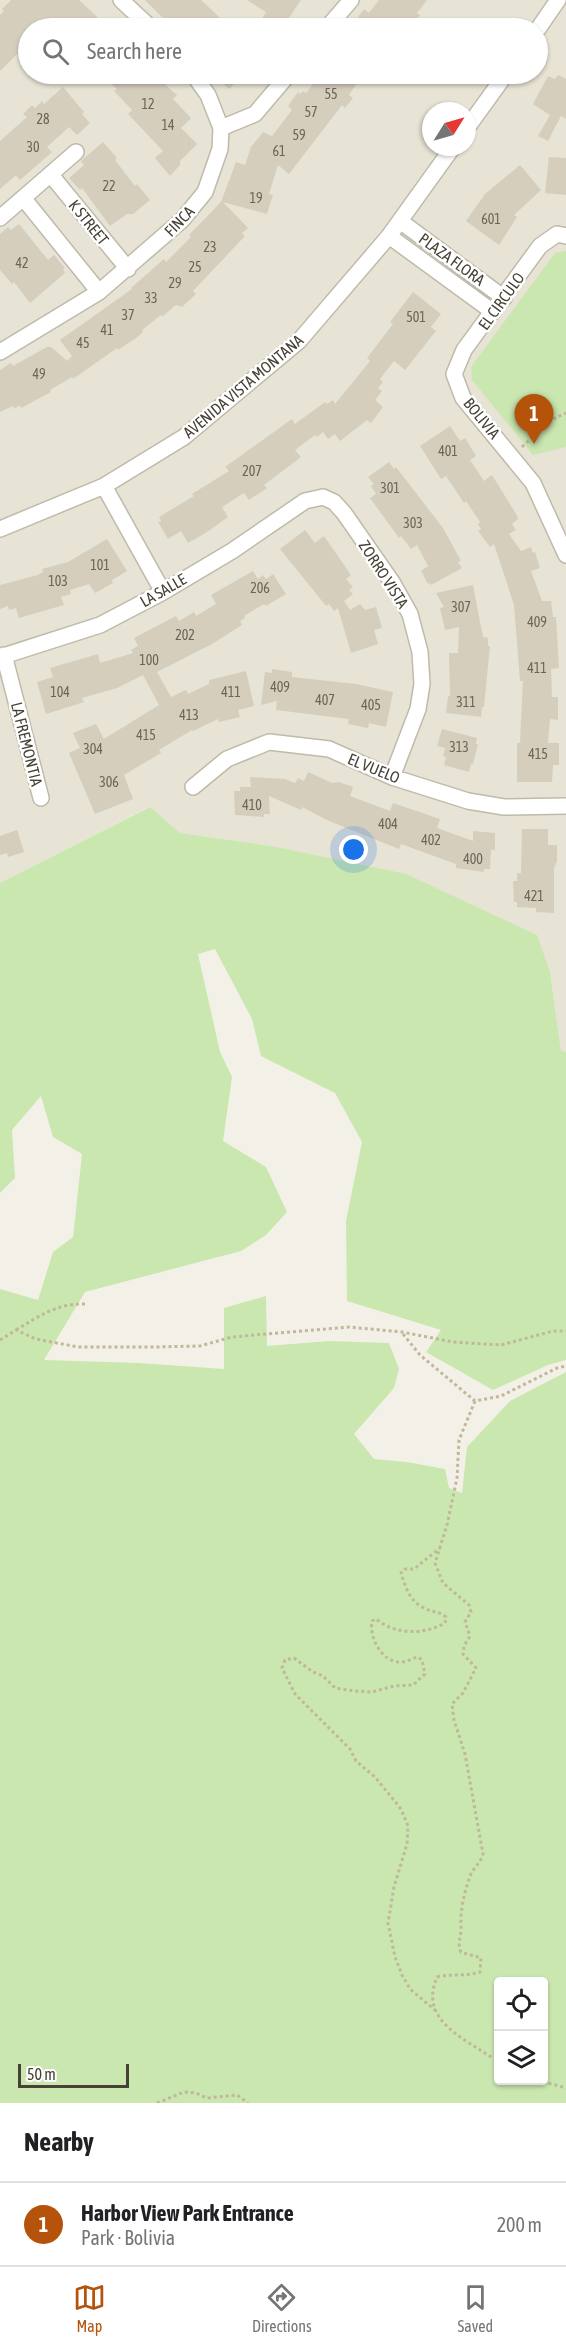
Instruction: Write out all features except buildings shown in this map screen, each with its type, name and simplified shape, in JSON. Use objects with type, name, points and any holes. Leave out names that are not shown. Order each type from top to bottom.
[{"type":"street","points":[[121,0],[140,18]]},
{"type":"street","points":[[336,18],[351,0]]},
{"type":"street","points":[[545,18],[558,0]]},
{"type":"street","points":[[200,84],[208,95],[220,128],[255,114],[280,84]]},
{"type":"street","points":[[476,116],[499,84]]},
{"type":"street","name":"FINCA","points":[[0,352],[99,292],[182,220],[205,192],[220,149],[220,128]]},
{"type":"street","points":[[0,218],[76,152]]},
{"type":"street","name":"AVENIDA VISTA MONTANA","points":[[0,529],[104,486],[184,437],[299,341],[389,236],[447,156]]},
{"type":"street","name":"K STREET","points":[[51,175],[128,269]]},
{"type":"street","points":[[24,199],[99,292]]},
{"type":"street","name":"PLAZA FLORA","points":[[400,221],[504,298]]},
{"type":"street","name":"EL CIRCULO","points":[[454,374],[464,350],[540,246],[562,235]]},
{"type":"street","name":"PLAZA FLORA","points":[[389,236],[493,312]]},
{"type":"street","name":"BOLIVIA","points":[[454,374],[464,398],[533,483],[566,555]]},
{"type":"street","points":[[104,486],[163,592]]},
{"type":"street","name":"ZORRO VISTA","points":[[314,498],[323,497],[334,502],[344,513],[392,582],[410,614],[420,652],[422,684],[418,709],[392,777]]},
{"type":"street","name":"LA SALLE","points":[[2,656],[100,625],[163,592],[232,550],[305,501],[314,498]]},
{"type":"street","name":"LA FREMONTIA","points":[[2,656],[41,798]]},
{"type":"street","name":"EL VUELO","points":[[193,787],[227,759],[269,742],[329,749],[392,777],[468,801],[504,807],[566,806]]},
{"type":"path","points":[[513,457],[551,420],[566,413]]},
{"type":"path","points":[[0,1340],[46,1312],[69,1303],[85,1304]]},
{"type":"path","points":[[16,1330],[36,1339],[78,1347],[200,1346],[232,1337],[348,1328],[402,1332],[453,1342],[501,1345],[553,1331],[566,1331]]},
{"type":"path","points":[[402,1332],[420,1355],[475,1401]]},
{"type":"path","points":[[475,1401],[501,1396],[566,1366]]},
{"type":"path","points":[[475,1401],[459,1440],[457,1478],[435,1563],[443,1583],[469,1605],[471,1612],[465,1622],[470,1635],[464,1646],[463,1654],[476,1668],[475,1673],[464,1693],[452,1704],[454,1720],[465,1754],[483,1854],[481,1862],[472,1871],[459,1912],[461,1932],[458,1945],[461,1952],[481,1958],[480,1972],[471,1975],[447,1974],[437,1977],[433,2002],[439,2018],[452,2032],[494,2058]]},
{"type":"path","points":[[436,2011],[410,1989],[402,1976],[395,1958],[388,1923],[393,1887],[407,1844],[408,1826],[401,1809],[375,1777],[356,1761],[350,1749],[295,1694],[282,1668],[285,1660],[294,1658],[313,1672],[323,1676],[335,1688],[355,1691],[372,1692],[394,1686],[413,1685],[420,1680],[425,1674],[422,1660],[418,1657],[400,1662],[390,1660],[381,1652],[370,1628],[372,1621],[376,1619],[387,1628],[404,1632],[437,1628],[446,1623],[446,1617],[438,1611],[423,1608],[413,1600],[401,1573],[405,1569],[414,1569],[440,1548]]},
{"type":"path","points":[[548,2083],[566,2088]]},
{"type":"path","points":[[157,2103],[184,2092],[207,2097],[237,2095],[248,2103]]},
{"type":"shaded area","points":[[0,0],[566,0],[566,1052],[561,1051],[550,972],[271,846],[180,833],[149,807],[0,883]]},
{"type":"green space","points":[[566,251],[566,447],[533,455],[472,380],[471,367],[555,253]]},
{"type":"green space","points":[[150,807],[180,833],[271,846],[406,874],[537,935],[550,972],[561,1051],[566,1052],[566,1360],[548,1365],[493,1390],[426,1352],[441,1330],[347,1301],[346,1221],[362,1142],[335,1093],[261,1056],[252,1019],[215,949],[198,954],[220,1052],[232,1077],[223,1141],[266,1167],[287,1212],[266,1235],[241,1251],[85,1292],[44,1360],[224,1369],[224,1308],[266,1296],[267,1346],[329,1341],[389,1343],[399,1369],[394,1388],[354,1434],[374,1459],[445,1469],[449,1488],[462,1493],[467,1447],[510,1401],[566,1372],[566,2103],[0,2103],[0,1289],[38,1300],[53,1252],[73,1237],[82,1154],[53,1137],[41,1096],[12,1130],[15,1178],[0,1193],[0,883]]},
{"type":"place","name":"Harbor View Park Entrance","points":[[534,444]]}]
